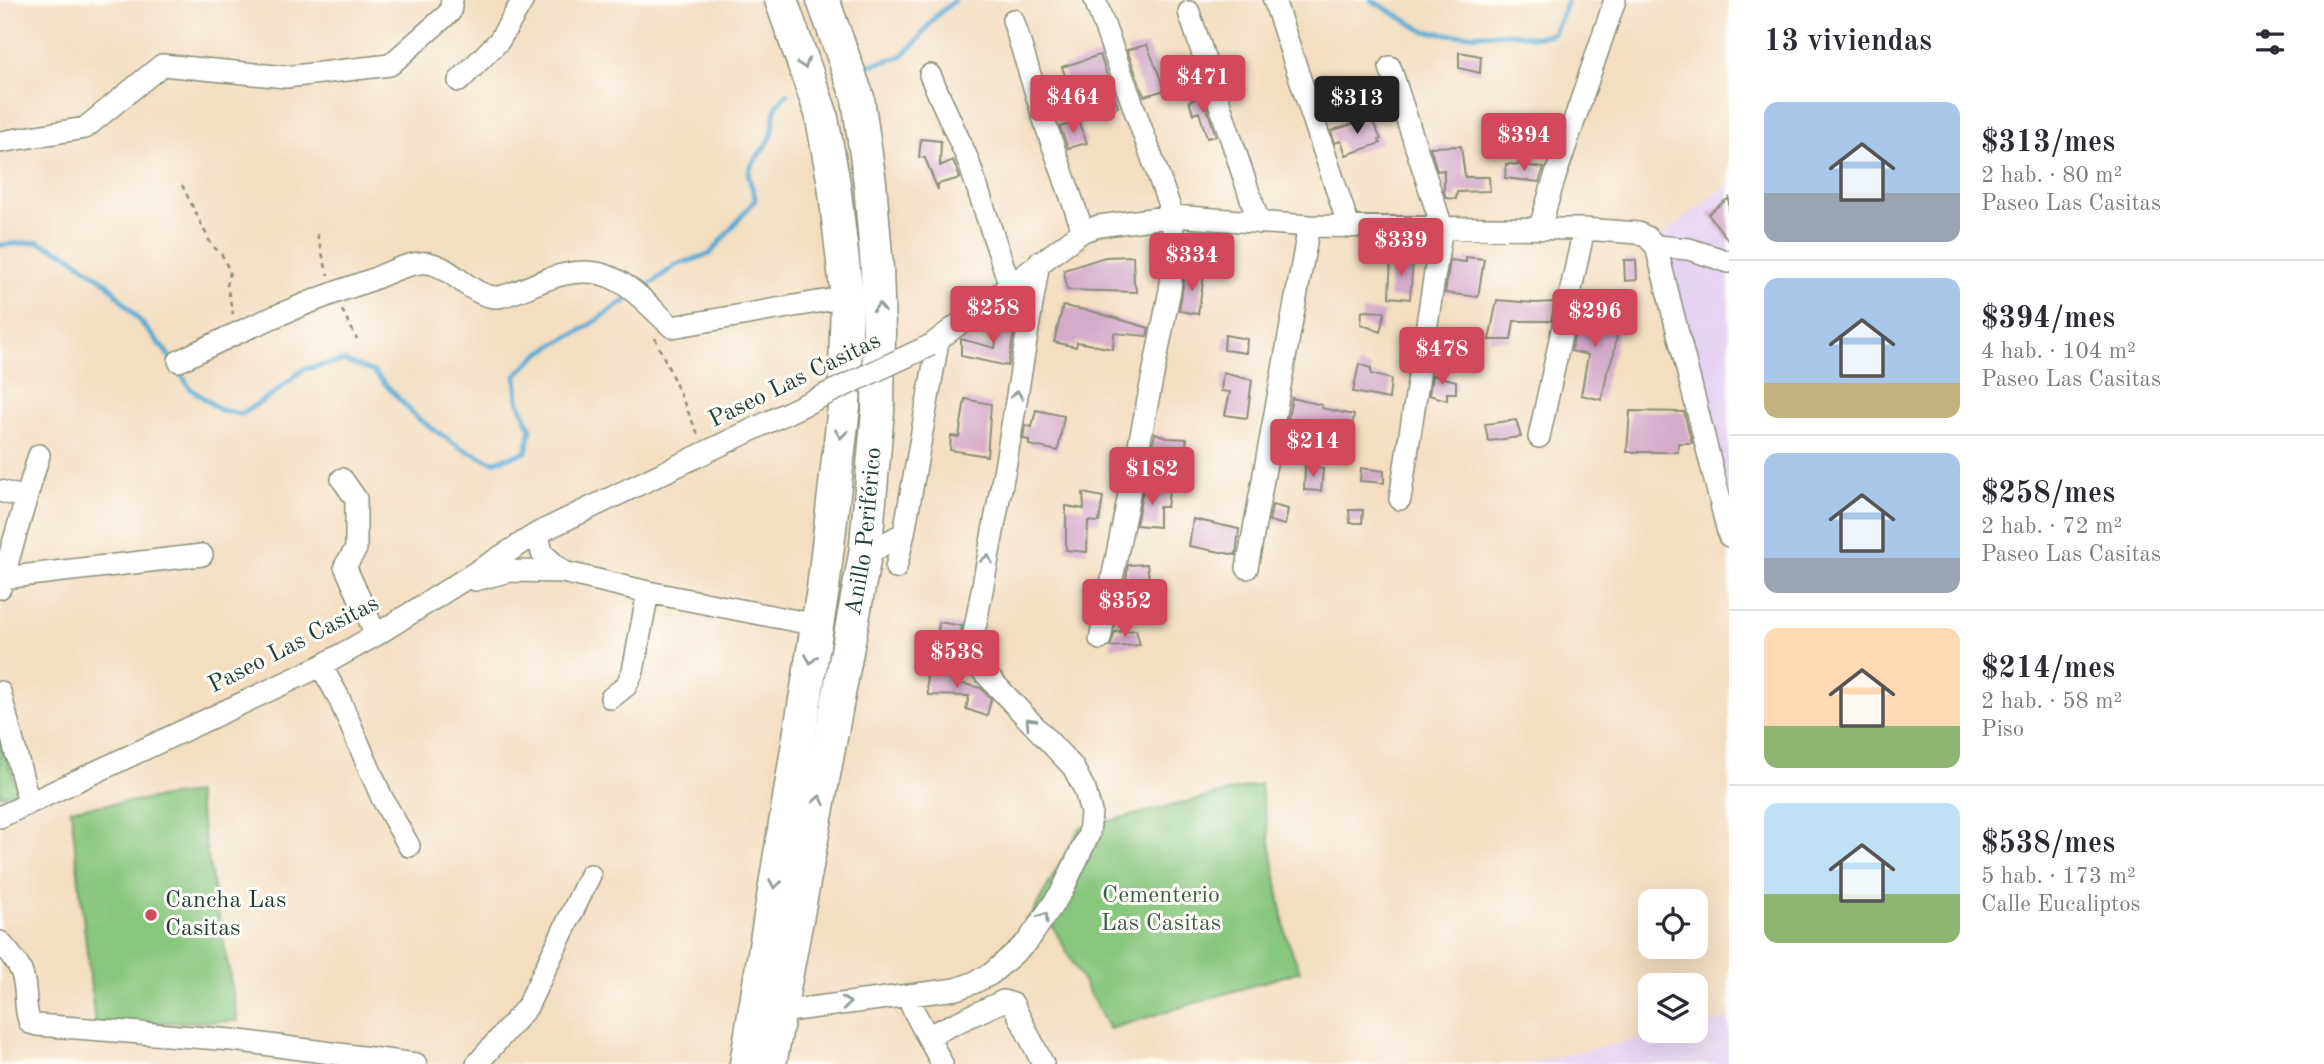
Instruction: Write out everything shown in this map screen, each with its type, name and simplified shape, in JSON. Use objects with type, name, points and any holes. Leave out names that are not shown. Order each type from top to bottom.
[{"type":"highway","name":"Anillo Periférico","points":[[746,1064],[817,625],[845,407],[846,296],[834,184],[821,113],[781,0]]},
{"type":"highway","name":"Anillo Periférico","points":[[770,1064],[865,555],[878,411],[880,332],[870,183],[858,98],[827,2]]},
{"type":"street","points":[[0,142],[85,128],[162,65],[286,77],[390,65],[450,12],[452,0]]},
{"type":"street","points":[[459,82],[499,41],[523,0]]},
{"type":"street","points":[[1096,0],[1172,216],[1173,265],[1100,639]]},
{"type":"street","points":[[1274,0],[1349,227]]},
{"type":"street","points":[[1540,228],[1615,0]]},
{"type":"street","points":[[1189,12],[1259,223]]},
{"type":"street","points":[[1013,20],[1046,127],[1083,231]]},
{"type":"street","points":[[1390,67],[1442,227],[1400,499]]},
{"type":"street","points":[[930,75],[968,160],[1010,286]]},
{"type":"street","name":"Paseo Las Casitas","points":[[0,817],[321,666],[376,635],[538,533],[935,344],[1083,231],[1099,226],[1172,216],[1308,226],[1584,229],[1638,233],[1656,246],[1689,249],[1729,262]]},
{"type":"street","points":[[1247,568],[1308,226]]},
{"type":"street","points":[[1539,437],[1584,229]]},
{"type":"street","points":[[1656,246],[1729,533]]},
{"type":"street","points":[[779,1012],[956,989],[991,974],[1028,941],[1062,891],[1089,834],[1091,812],[1085,790],[1073,767],[980,668],[972,644],[1039,262]]},
{"type":"street","points":[[178,361],[237,331],[332,292],[420,263],[439,267],[471,288],[495,297],[505,296],[556,276],[576,272],[605,273],[618,279],[672,327],[846,296]]},
{"type":"street","points":[[896,568],[935,344]]},
{"type":"street","points":[[39,455],[1,586],[202,555]]},
{"type":"street","points":[[342,479],[356,499],[356,549],[345,566],[376,635]]},
{"type":"street","points":[[0,491],[26,498]]},
{"type":"street","points":[[538,533],[542,553],[563,572]]},
{"type":"street","points":[[865,555],[904,533]]},
{"type":"street","points":[[452,586],[510,571],[563,572],[648,592],[817,625]]},
{"type":"street","points":[[611,698],[626,687],[634,671],[648,592]]},
{"type":"street","points":[[321,666],[338,696],[383,798],[409,846]]},
{"type":"street","points":[[1,701],[29,803]]},
{"type":"street","points":[[477,1064],[527,1007],[590,875]]},
{"type":"street","points":[[0,942],[19,965],[24,981],[27,1015],[30,1023],[37,1026],[232,1040],[416,1064]]},
{"type":"street","points":[[907,996],[917,1021],[942,1064]]},
{"type":"street","points":[[928,1037],[1008,1001],[1013,1004],[1043,1064]]},
{"type":"path","points":[[182,185],[212,246],[221,253],[230,272],[227,286],[237,331]]},
{"type":"path","points":[[672,327],[655,338],[707,452]]},
{"type":"shaded area","points":[[1729,184],[1729,502],[1660,237]]},
{"type":"shaded area","points":[[1729,1019],[1729,1064],[1525,1064],[1638,1039],[1638,1043],[1708,1043],[1708,1023]]},
{"type":"green space","points":[[0,735],[17,791],[0,796]]},
{"type":"green space","name":"Cementerio Las Casitas","points":[[1260,784],[1286,936],[1300,971],[1109,1029],[1050,921],[1033,912],[1080,828]]},
{"type":"green space","name":"Cancha Las Casitas","points":[[196,793],[238,1021],[95,1024],[71,809]]},
{"type":"building","points":[[1147,45],[1165,90],[1144,96],[1127,50]]},
{"type":"building","points":[[1459,52],[1481,56],[1480,73],[1459,68]]},
{"type":"building","points":[[1100,55],[1118,107],[1081,120],[1062,67]]},
{"type":"building","points":[[1326,77],[1334,94],[1320,98],[1314,80]]},
{"type":"building","points":[[1203,96],[1216,136],[1207,138],[1199,112],[1193,114],[1189,101]]},
{"type":"building","points":[[1371,118],[1381,143],[1346,155],[1341,141],[1335,143],[1331,131]]},
{"type":"building","points":[[1078,121],[1087,143],[1068,148],[1060,127]]},
{"type":"building","points":[[921,139],[941,141],[940,166],[953,160],[960,178],[938,184],[938,190],[925,158],[919,157]]},
{"type":"building","points":[[1461,146],[1465,177],[1489,177],[1490,191],[1457,192],[1456,199],[1446,198],[1444,170],[1437,171],[1430,147]]},
{"type":"building","points":[[1506,164],[1544,168],[1539,182],[1505,178]]},
{"type":"building","points":[[1729,198],[1729,241],[1708,214]]},
{"type":"building","points":[[1133,256],[1137,292],[1067,290],[1064,270],[1105,257]]},
{"type":"building","points":[[1391,257],[1413,260],[1410,299],[1389,297]]},
{"type":"building","points":[[1466,257],[1484,259],[1478,297],[1445,293],[1450,260],[1466,262]]},
{"type":"building","points":[[1624,260],[1636,260],[1637,280],[1625,281]]},
{"type":"building","points":[[1185,273],[1204,276],[1198,314],[1179,311]]},
{"type":"building","points":[[1497,300],[1555,302],[1551,321],[1514,321],[1511,340],[1489,340]]},
{"type":"building","points":[[1581,305],[1592,307],[1592,312],[1604,315],[1603,319],[1619,323],[1602,400],[1581,395],[1588,355],[1571,351]]},
{"type":"building","points":[[1063,306],[1149,328],[1147,336],[1114,333],[1113,349],[1077,342],[1076,347],[1054,342]]},
{"type":"building","points":[[1362,311],[1385,312],[1380,332],[1361,324]]},
{"type":"building","points":[[1000,317],[1016,321],[1008,366],[961,356],[961,339],[995,348]]},
{"type":"building","points":[[1225,335],[1247,339],[1246,353],[1224,350]]},
{"type":"building","points":[[1359,364],[1371,368],[1371,374],[1391,379],[1389,399],[1353,392]]},
{"type":"building","points":[[1223,373],[1252,380],[1247,418],[1225,415],[1230,392],[1221,391]]},
{"type":"building","points":[[1432,375],[1456,381],[1456,393],[1447,393],[1447,400],[1429,395]]},
{"type":"building","points":[[1292,398],[1354,415],[1352,427],[1322,426],[1315,457],[1281,452]]},
{"type":"building","points":[[965,399],[991,404],[987,456],[950,450],[951,436],[959,437]]},
{"type":"building","points":[[1036,410],[1064,416],[1058,451],[1029,445],[1029,440],[1023,439],[1025,425],[1032,427]]},
{"type":"building","points":[[1630,411],[1684,412],[1692,443],[1678,443],[1678,452],[1627,452]]},
{"type":"building","points":[[1516,420],[1521,437],[1488,441],[1485,424]]},
{"type":"building","points":[[1155,433],[1168,438],[1187,439],[1183,461],[1151,453]]},
{"type":"building","points":[[1305,465],[1323,469],[1321,491],[1304,490]]},
{"type":"building","points":[[1361,468],[1384,471],[1384,483],[1360,481]]},
{"type":"building","points":[[1143,489],[1169,491],[1167,507],[1159,507],[1159,527],[1136,525]]},
{"type":"building","points":[[1083,493],[1103,497],[1099,522],[1088,521],[1087,552],[1066,550],[1066,506],[1084,509]]},
{"type":"building","points":[[1272,505],[1288,509],[1285,525],[1269,521]]},
{"type":"building","points":[[1349,510],[1363,510],[1362,523],[1350,523]]},
{"type":"building","points":[[1193,519],[1239,529],[1236,555],[1189,546]]},
{"type":"building","points":[[1147,564],[1150,585],[1125,587],[1128,565]]},
{"type":"building","points":[[939,622],[962,626],[960,650],[936,648]]},
{"type":"building","points":[[1136,630],[1140,645],[1110,647],[1115,632]]},
{"type":"building","points":[[956,667],[955,682],[981,688],[991,699],[987,716],[966,709],[969,696],[928,695],[926,671]]},
{"type":"waterway","points":[[861,67],[900,57],[914,45],[936,16],[955,0]]},
{"type":"waterway","points":[[1371,0],[1424,31],[1456,35],[1511,33],[1534,37],[1552,34],[1567,0]]},
{"type":"waterway","points":[[640,292],[676,265],[710,254],[755,200],[749,176],[750,168],[770,139],[774,127],[774,113],[787,94]]},
{"type":"waterway","points":[[0,245],[38,242],[67,254],[107,283],[167,353],[190,388],[220,410],[241,414],[272,395],[304,369],[344,361],[374,372],[417,418],[461,448],[493,462],[526,452],[531,429],[518,400],[516,376],[545,350],[587,327],[632,297]]},
{"type":"place","name":"Cancha Las Casitas","points":[[151,915]]}]
